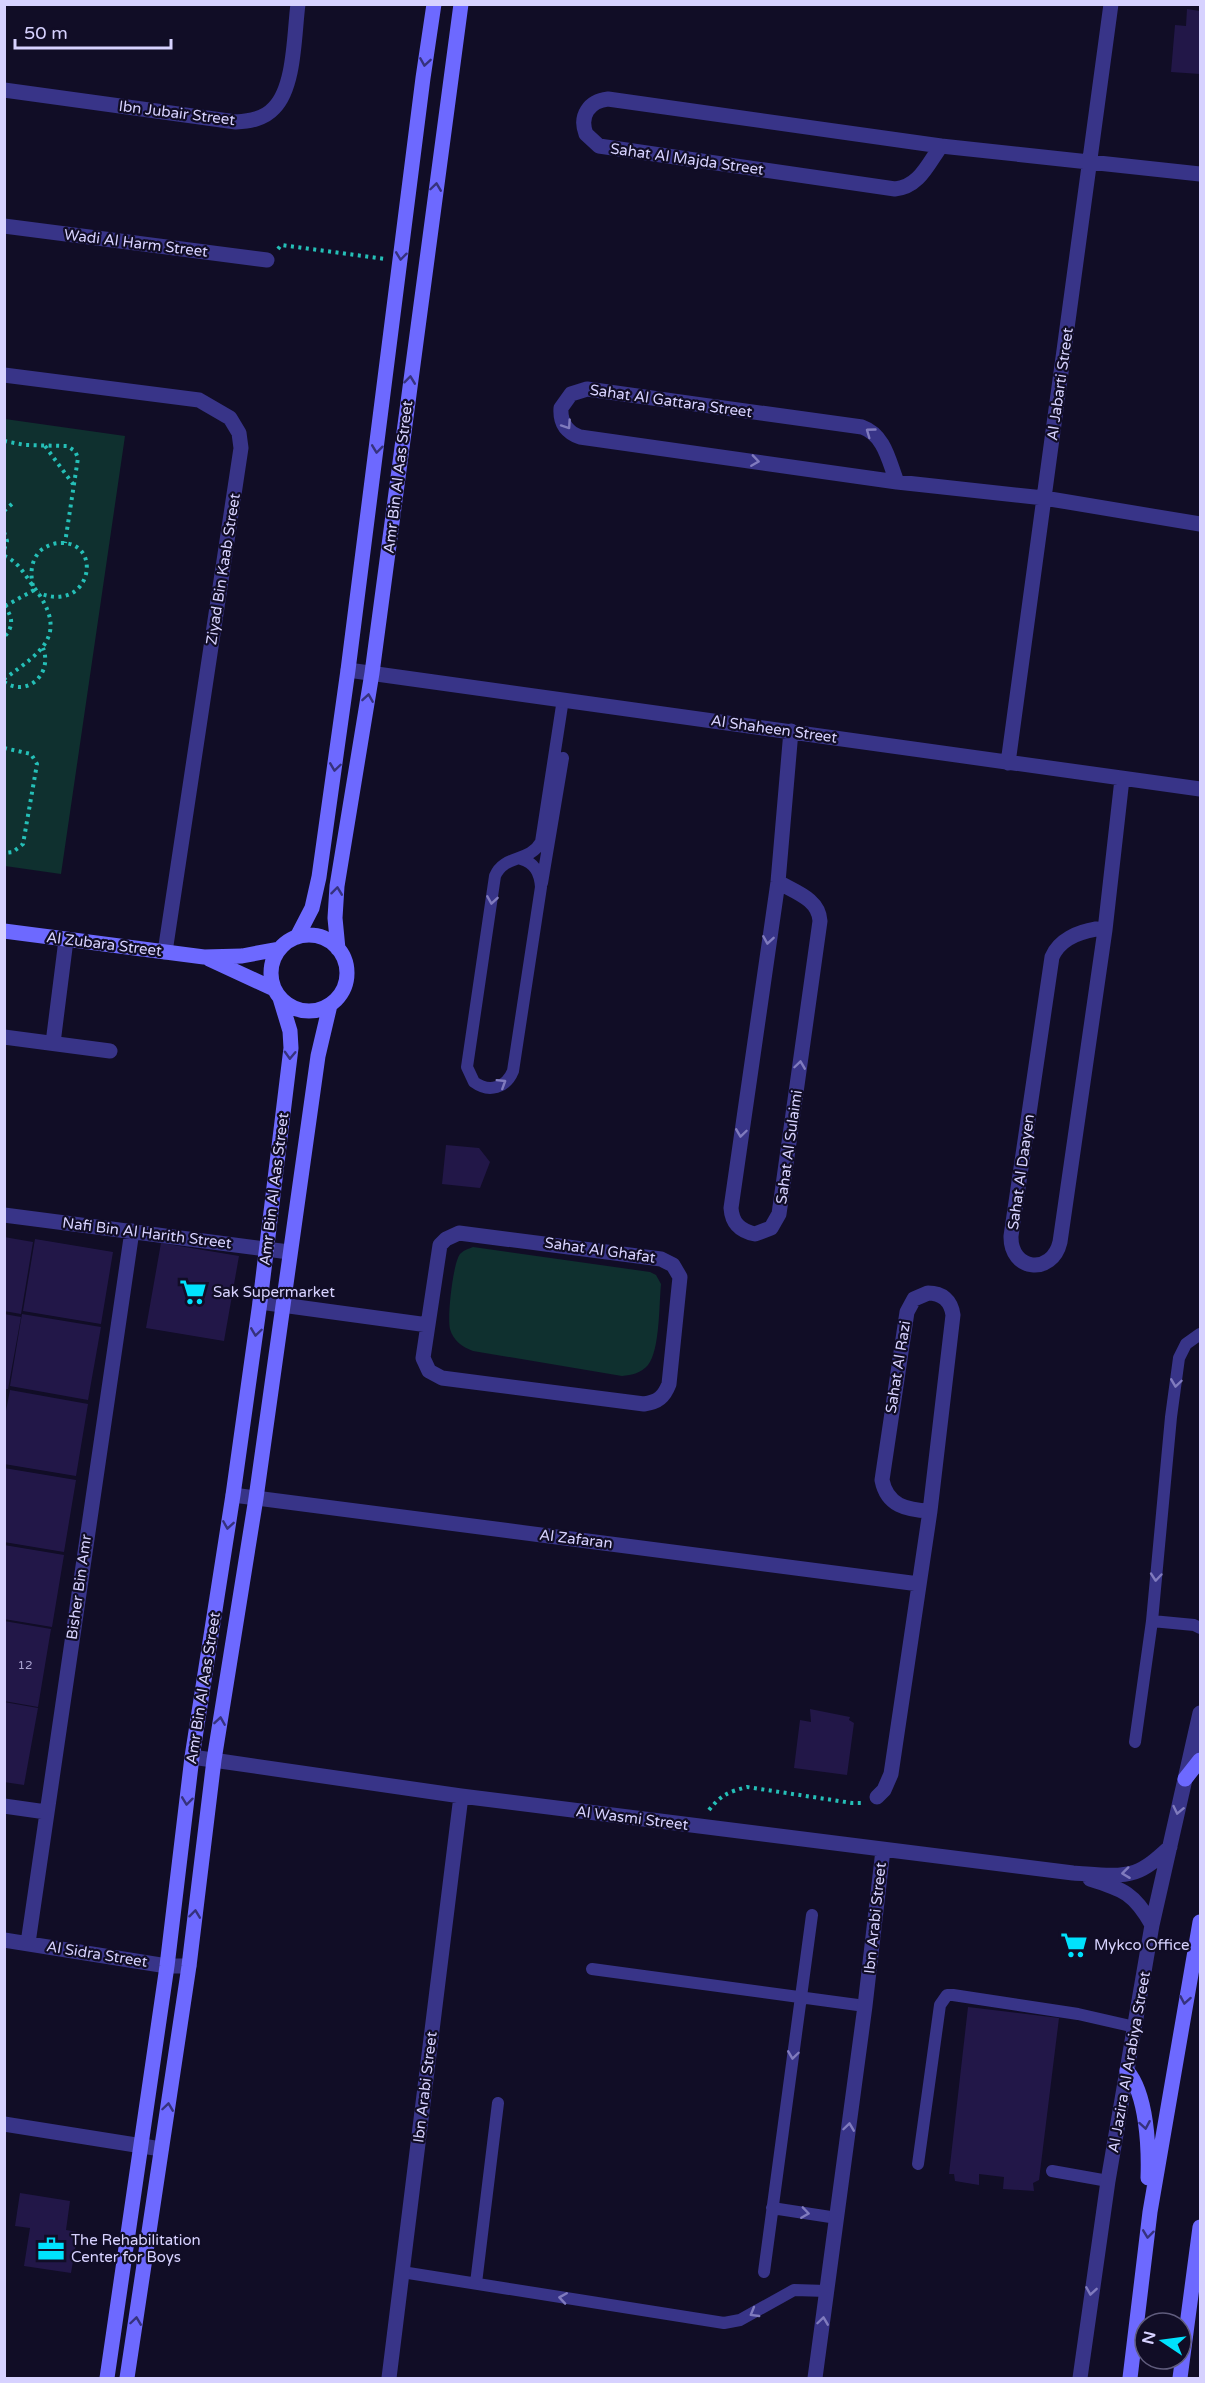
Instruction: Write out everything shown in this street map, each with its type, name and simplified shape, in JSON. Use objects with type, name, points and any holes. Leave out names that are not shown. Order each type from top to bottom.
[{"type":"street","name":"Ibn Jubair Street","points":[[4,90],[236,122],[256,120],[274,109],[285,92],[298,4]]},
{"type":"street","name":"Amr Bin Al Aas Street","points":[[297,937],[312,908],[316,893],[348,670],[434,4]]},
{"type":"street","name":"Amr Bin Al Aas Street","points":[[338,949],[335,918],[337,886],[372,673],[461,4]]},
{"type":"street","name":"Al Jabarti Street","points":[[1008,763],[1111,4]]},
{"type":"street","name":"Sahat Al Majda Street","points":[[941,146],[915,182],[895,189],[604,147],[590,139],[584,123],[591,106],[608,99],[941,146],[1200,174]]},
{"type":"street","name":"Wadi Al Harm Street","points":[[4,226],[267,260]]},
{"type":"street","name":"Ziyad Bin Kaab Street","points":[[4,375],[199,400],[230,418],[239,433],[241,448],[165,952]]},
{"type":"street","name":"Sahat Al Gattara Street","points":[[897,482],[881,441],[870,430],[862,427],[587,389],[571,393],[561,408],[564,426],[580,437],[897,482],[1044,498],[1200,524]]},
{"type":"street","name":"Al Shaheen Street","points":[[348,670],[1200,789]]},
{"type":"street","name":"Sahat Al Sulaimi","points":[[778,882],[811,901],[820,912],[820,921],[779,1214],[771,1228],[754,1234],[738,1226],[731,1208],[778,882],[791,731]]},
{"type":"street","name":"Sahat Al Daayen","points":[[1104,930],[1091,930],[1065,941],[1055,950],[1052,957],[1011,1236],[1012,1247],[1017,1257],[1033,1265],[1040,1265],[1051,1259],[1059,1242],[1104,930],[1122,779]]},
{"type":"street","name":"Al Zubara Street","points":[[4,931],[204,957],[242,956],[279,949]]},
{"type":"street","points":[[297,937],[320,937],[330,941],[338,949],[344,958],[346,979],[338,998],[330,1005],[309,1011],[298,1010],[277,994],[271,969],[279,949],[297,937]]},
{"type":"street","points":[[53,1043],[66,940]]},
{"type":"street","name":"Al Zubara Street","points":[[204,957],[277,994]]},
{"type":"street","name":"Amr Bin Al Aas Street","points":[[107,2379],[167,1966],[192,1757],[233,1496],[267,1249],[291,1048],[286,1014],[277,994]]},
{"type":"street","name":"Amr Bin Al Aas Street","points":[[127,2379],[189,1966],[214,1760],[256,1498],[289,1252],[318,1056],[330,1005]]},
{"type":"street","points":[[4,1037],[110,1051]]},
{"type":"street","name":"Nafi Bin Al Harith Street","points":[[4,1215],[289,1252]]},
{"type":"street","name":"Bisher Bin Amr","points":[[28,1943],[132,1232]]},
{"type":"street","name":"Sahat Al Ghafat","points":[[459,1233],[661,1258],[673,1265],[680,1277],[669,1384],[660,1399],[644,1404],[435,1376],[429,1371],[423,1358],[428,1325],[441,1245],[446,1239],[459,1233]]},
{"type":"street","name":"Sahat Al Razi","points":[[877,1797],[884,1790],[891,1774],[930,1511],[953,1315],[952,1307],[942,1296],[928,1293],[914,1299],[907,1312],[882,1480],[887,1494],[896,1504],[912,1510],[930,1511]]},
{"type":"street","points":[[260,1302],[428,1325]]},
{"type":"street","name":"Al Zafaran","points":[[233,1496],[919,1584]]},
{"type":"street","name":"Al Jazira Al Arabiya Street","points":[[1080,2379],[1108,2181],[1152,1925],[1200,1713]]},
{"type":"street","name":"Al Wasmi Street","points":[[192,1757],[461,1796],[1073,1873],[1135,1872],[1170,1847]]},
{"type":"street","points":[[1185,1779],[1200,1760]]},
{"type":"street","name":"Ibn Arabi Street","points":[[389,2379],[461,1796]]},
{"type":"street","points":[[4,1806],[46,1812]]},
{"type":"street","name":"Ibn Arabi Street","points":[[815,2379],[865,2006],[883,1850]]},
{"type":"street","name":"Al Wasmi Street","points":[[1073,1873],[1127,1892],[1137,1900],[1152,1925]]},
{"type":"street","points":[[1130,2379],[1150,2212],[1200,1922]]},
{"type":"street","name":"Al Sidra Street","points":[[4,1940],[167,1966],[189,1966]]},
{"type":"street","points":[[1127,2071],[1136,2083],[1139,2092],[1146,2135],[1150,2212]]},
{"type":"street","points":[[4,2124],[142,2144],[161,2149]]},
{"type":"street","points":[[1180,2379],[1200,2227]]},
{"type":"lane","points":[[567,700],[550,847],[513,1071],[502,1085],[484,1087],[474,1082],[467,1067],[495,876],[504,863],[521,859],[536,850],[541,842],[567,700]]},
{"type":"lane","points":[[521,859],[534,866],[541,878],[542,887]]},
{"type":"lane","points":[[1135,1742],[1152,1621],[1171,1417],[1179,1358],[1186,1344],[1200,1334]]},
{"type":"lane","points":[[1152,1621],[1194,1625],[1200,1628]]},
{"type":"lane","points":[[764,2272],[812,1915]]},
{"type":"lane","points":[[592,1969],[865,2006]]},
{"type":"lane","points":[[918,2164],[939,2005],[947,1995],[1078,2014],[1135,2027]]},
{"type":"lane","points":[[476,2283],[498,2103]]},
{"type":"lane","points":[[1052,2171],[1108,2181]]},
{"type":"lane","points":[[772,2208],[837,2218]]},
{"type":"lane","points":[[402,2272],[732,2323],[794,2290],[827,2291]]},
{"type":"path","points":[[267,260],[281,245],[400,261]]},
{"type":"path","points":[[4,441],[25,445],[67,446],[75,451],[78,458],[65,543]]},
{"type":"path","points":[[45,446],[74,484]]},
{"type":"path","points":[[4,511],[12,504]]},
{"type":"path","points":[[4,532],[7,541],[4,550]]},
{"type":"path","points":[[65,543],[80,551],[87,567],[83,584],[76,591],[58,598],[36,589],[31,568],[34,559],[48,546],[65,543]]},
{"type":"path","points":[[4,556],[14,561],[36,589],[45,604],[50,621],[48,639],[43,648],[4,681]]},
{"type":"path","points":[[4,637],[12,626],[12,619],[5,606],[36,589]]},
{"type":"path","points":[[4,681],[21,687],[28,686],[39,679],[46,668],[46,654],[43,648]]},
{"type":"path","points":[[4,748],[31,754],[37,764],[24,844],[13,852],[4,853]]},
{"type":"path","points":[[697,1826],[718,1798],[731,1791],[747,1788],[852,1803],[870,1801],[877,1797]]},
{"type":"green space","points":[[5,419],[125,436],[61,874],[5,866]]},
{"type":"green space","points":[[473,1247],[650,1272],[656,1275],[661,1284],[658,1326],[655,1349],[648,1365],[636,1373],[622,1376],[473,1351],[462,1345],[453,1337],[450,1329],[451,1290],[457,1259],[460,1254]]},
{"type":"building","points":[[1187,9],[1200,11],[1200,74],[1171,72],[1175,25],[1186,26]]},
{"type":"building","points":[[446,1145],[479,1148],[490,1162],[480,1188],[442,1184]]},
{"type":"building","points":[[4,1237],[33,1242],[21,1314],[4,1311]]},
{"type":"building","points":[[35,1239],[113,1252],[101,1324],[23,1311]]},
{"type":"building","name":"Sak Supermarket","points":[[161,1243],[239,1256],[224,1341],[146,1328]]},
{"type":"building","points":[[4,1314],[21,1317],[8,1389],[4,1389]]},
{"type":"building","points":[[22,1314],[101,1327],[88,1400],[10,1386]]},
{"type":"building","points":[[10,1390],[88,1404],[76,1476],[4,1464],[4,1421]]},
{"type":"building","points":[[4,1468],[76,1480],[64,1552],[4,1542]]},
{"type":"building","points":[[4,1545],[64,1555],[52,1627],[4,1619]]},
{"type":"building","points":[[4,1621],[51,1629],[38,1707],[4,1701]]},
{"type":"building","points":[[4,1702],[38,1708],[24,1785],[4,1782]]},
{"type":"building","points":[[810,1709],[850,1717],[849,1720],[854,1723],[847,1775],[794,1768],[800,1720],[811,1722]]},
{"type":"building","points":[[968,2007],[1059,2018],[1039,2180],[1033,2183],[1034,2191],[1003,2189],[1004,2177],[979,2174],[979,2185],[955,2181],[954,2174],[949,2174]]},
{"type":"building","name":"The Rehabilitation Center for Boys","points":[[20,2193],[70,2201],[66,2230],[78,2232],[71,2273],[24,2266],[30,2228],[15,2226]]},
{"type":"place","name":"Sak Supermarket","points":[[193,1292]]},
{"type":"place","name":"Mykco Office","points":[[1074,1945]]},
{"type":"place","name":"The Rehabilitation Center for Boys","points":[[51,2249]]}]
